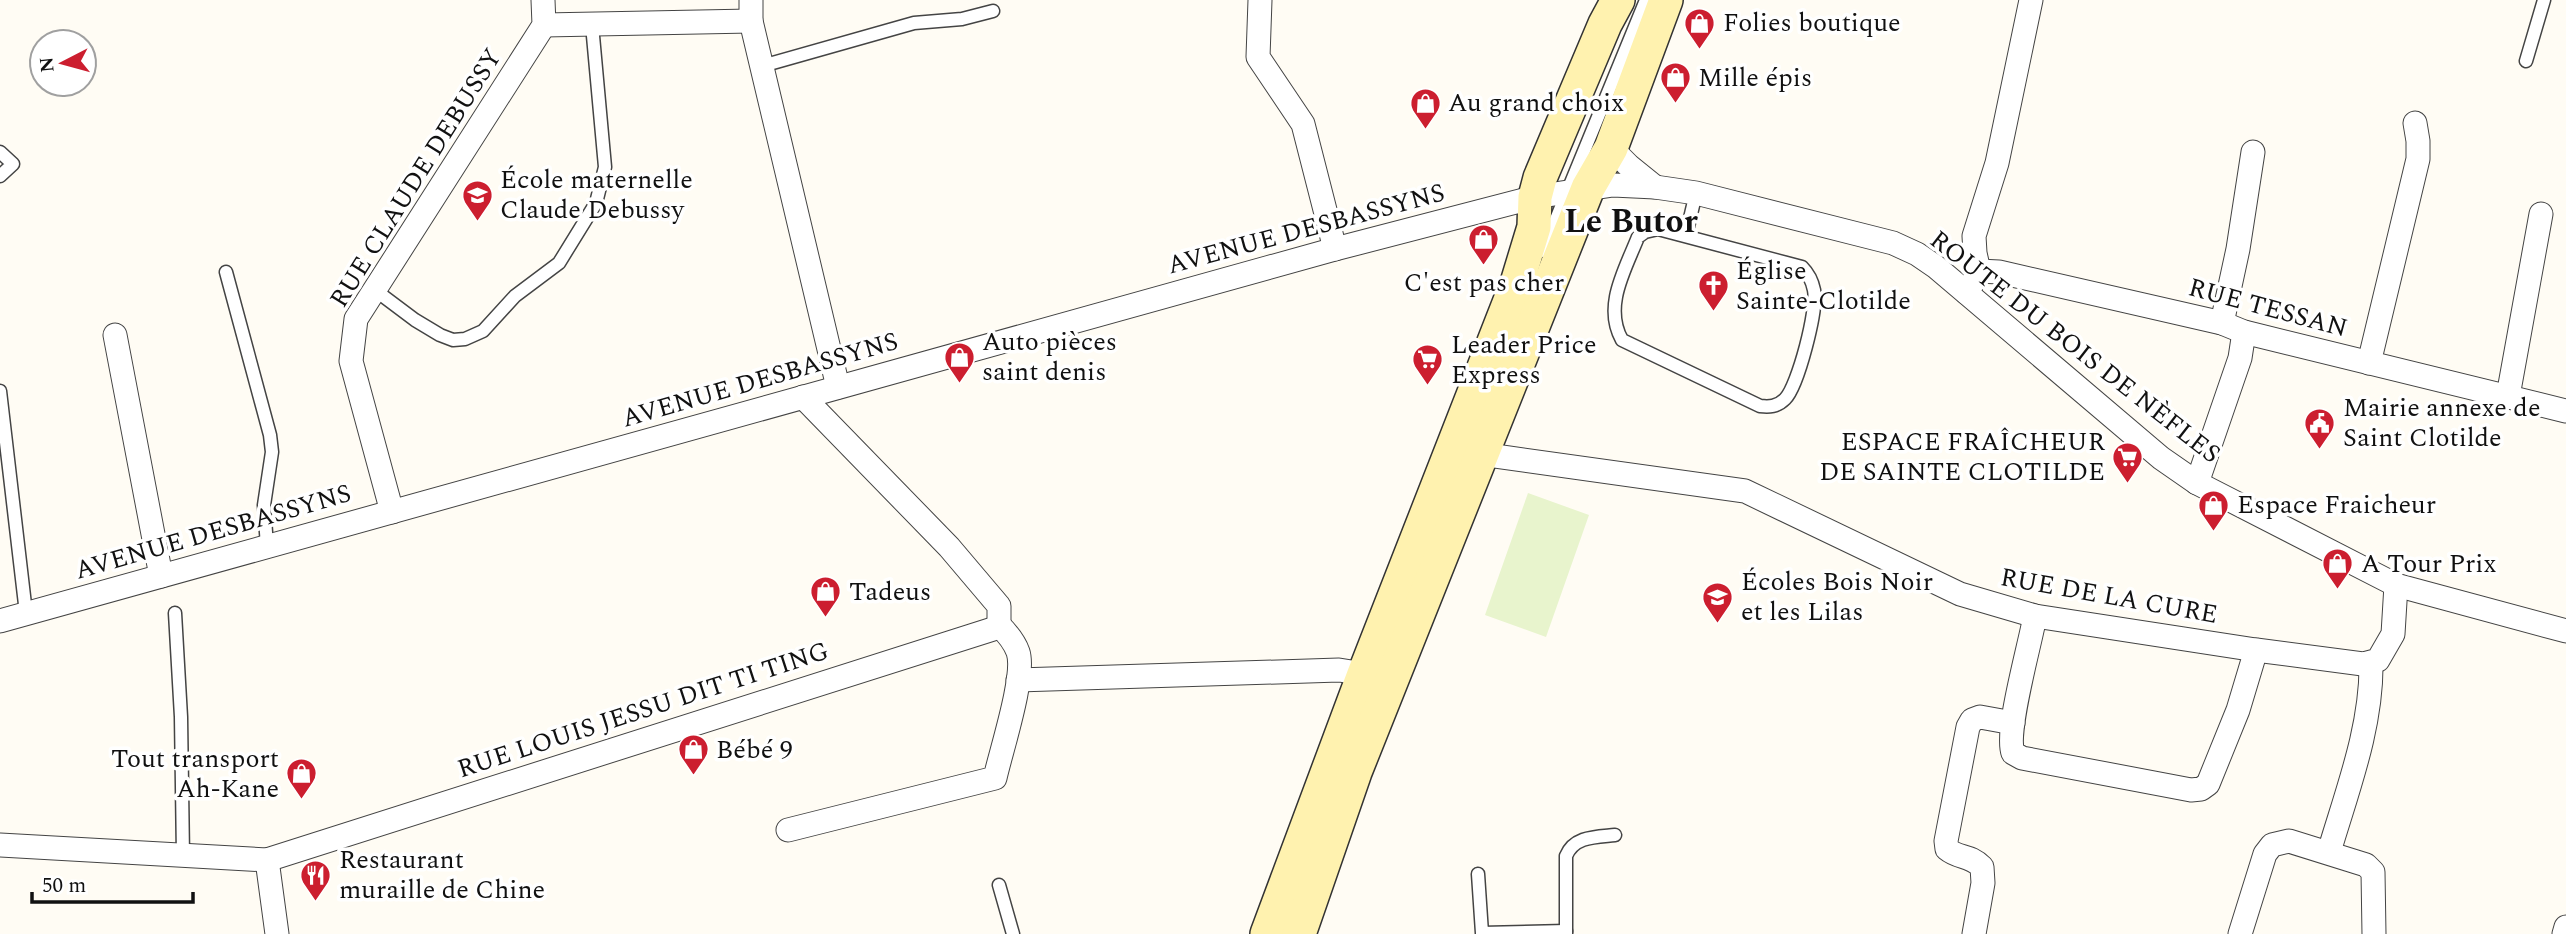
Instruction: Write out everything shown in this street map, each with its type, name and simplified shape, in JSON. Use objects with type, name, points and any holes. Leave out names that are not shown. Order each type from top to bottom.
[{"type":"main road","points":[[1563,192],[1540,178],[1605,23],[1618,0]]},
{"type":"main road","points":[[1266,934],[1364,674],[1517,284],[1534,227],[1563,192],[1611,148],[1666,0]]},
{"type":"main road","points":[[1299,934],[1355,772],[1481,454],[1563,192]]},
{"type":"street","points":[[544,0],[544,25],[592,26],[751,10],[838,387]]},
{"type":"street","points":[[1260,0],[1258,57],[1303,124],[1335,249]]},
{"type":"street","points":[[1967,293],[1979,271],[1973,244],[1974,236],[1997,163],[2031,0]]},
{"type":"street","name":"RUE CLAUDE DEBUSSY","points":[[392,512],[351,361],[356,319],[544,25]]},
{"type":"street","points":[[2369,363],[2418,159],[2415,123]]},
{"type":"street","points":[[1611,148],[1655,187]]},
{"type":"street","points":[[2222,323],[2238,249],[2253,152]]},
{"type":"street","name":"ROUTE DU BOIS DE NÈFLES","points":[[1563,192],[1613,185],[1696,193],[1893,243],[1936,267],[2161,458],[2197,483],[2396,585],[2566,631]]},
{"type":"street","name":"AVENUE DESBASSYNS","points":[[0,621],[1335,249],[1563,192]]},
{"type":"street","points":[[2508,396],[2541,214]]},
{"type":"street","name":"RUE TESSAN","points":[[1979,271],[1999,272],[2222,323],[2244,332],[2566,411]]},
{"type":"street","points":[[2197,483],[2240,358],[2244,332]]},
{"type":"street","points":[[115,335],[162,576]]},
{"type":"street","points":[[788,830],[995,778],[1018,680],[1019,654],[1011,638],[999,625],[999,606],[949,547],[803,397]]},
{"type":"street","name":"RUE DE LA CURE","points":[[1481,454],[1745,491],[1960,594],[2035,616],[2256,650],[2371,663]]},
{"type":"street","points":[[2329,852],[2363,732],[2371,663],[2378,660],[2393,634],[2396,585]]},
{"type":"street","points":[[2035,616],[2013,723],[2010,744],[2013,753],[2022,758],[2191,790],[2201,789],[2208,784],[2233,722],[2256,650]]},
{"type":"street","name":"RUE LOUIS JESSU DIT TI TING","points":[[0,845],[267,860],[999,625]]},
{"type":"street","points":[[1018,680],[1339,670],[1364,674]]},
{"type":"street","points":[[1974,934],[1983,883],[1982,867],[1973,858],[1952,854],[1947,849],[1946,841],[1968,727],[1972,720],[1980,717],[2013,723]]},
{"type":"street","points":[[2240,934],[2265,854],[2272,845],[2289,841],[2367,865],[2373,872],[2374,934]]},
{"type":"street","points":[[267,860],[277,934]]},
{"type":"street","points":[[2564,934],[2566,927]]},
{"type":"lane","points":[[1536,269],[1563,192],[1646,0]]},
{"type":"lane","points":[[2526,61],[2544,0]]},
{"type":"lane","points":[[762,66],[914,23],[962,19],[993,11]]},
{"type":"lane","points":[[375,289],[415,320],[440,335],[453,340],[465,339],[483,331],[515,296],[559,263],[596,203],[605,167],[592,26]]},
{"type":"lane","points":[[0,152],[13,164],[0,176]]},
{"type":"lane","points":[[1686,235],[1696,193]]},
{"type":"lane","points":[[1658,229],[1686,235],[1801,267],[1809,274],[1815,292],[1814,317],[1792,390],[1779,404],[1771,407],[1759,406],[1622,340],[1615,327],[1613,315],[1616,298],[1638,237],[1658,229]]},
{"type":"lane","points":[[226,272],[270,435],[272,453],[264,505],[267,546]]},
{"type":"lane","points":[[1279,934],[1531,282]]},
{"type":"lane","points":[[0,391],[26,613]]},
{"type":"lane","points":[[175,614],[181,717],[183,856]]},
{"type":"lane","points":[[1478,874],[1482,934],[1566,933],[1566,856],[1569,849],[1578,841],[1615,835]]},
{"type":"lane","points":[[999,885],[1013,934]]},
{"type":"green space","points":[[1528,493],[1589,515],[1546,637],[1485,615]]},
{"type":"place","name":"Folies boutique","points":[[1700,50]]},
{"type":"place","name":"Mille épis","points":[[1675,105]]},
{"type":"place","name":"Au grand choix","points":[[1425,130]]},
{"type":"place","name":"École maternelle Claude Debussy","points":[[477,222]]},
{"type":"place","name":"C'est pas cher","points":[[1484,267]]},
{"type":"place","name":"Église Sainte-Clotilde","points":[[1713,313]]},
{"type":"place","name":"Auto pièces saint denis","points":[[959,384]]},
{"type":"place","name":"Leader Price Express","points":[[1428,387]]},
{"type":"place","name":"Mairie annexe de Saint Clotilde","points":[[2320,450]]},
{"type":"place","name":"ESPACE FRAÎCHEUR DE SAINTE CLOTILDE","points":[[2128,484]]},
{"type":"place","name":"Espace Fraicheur","points":[[2214,532]]},
{"type":"place","name":"A Tour Prix","points":[[2338,591]]},
{"type":"place","name":"Tadeus","points":[[826,619]]},
{"type":"place","name":"Écoles Bois Noir et les Lilas","points":[[1718,624]]},
{"type":"place","name":"Bébé 9","points":[[693,777]]},
{"type":"place","name":"Tout transport Ah-Kane","points":[[302,801]]},
{"type":"place","name":"Restaurant muraille de Chine","points":[[316,902]]},
{"type":"district","name":"Le Butor","points":[[1631,222]]}]
